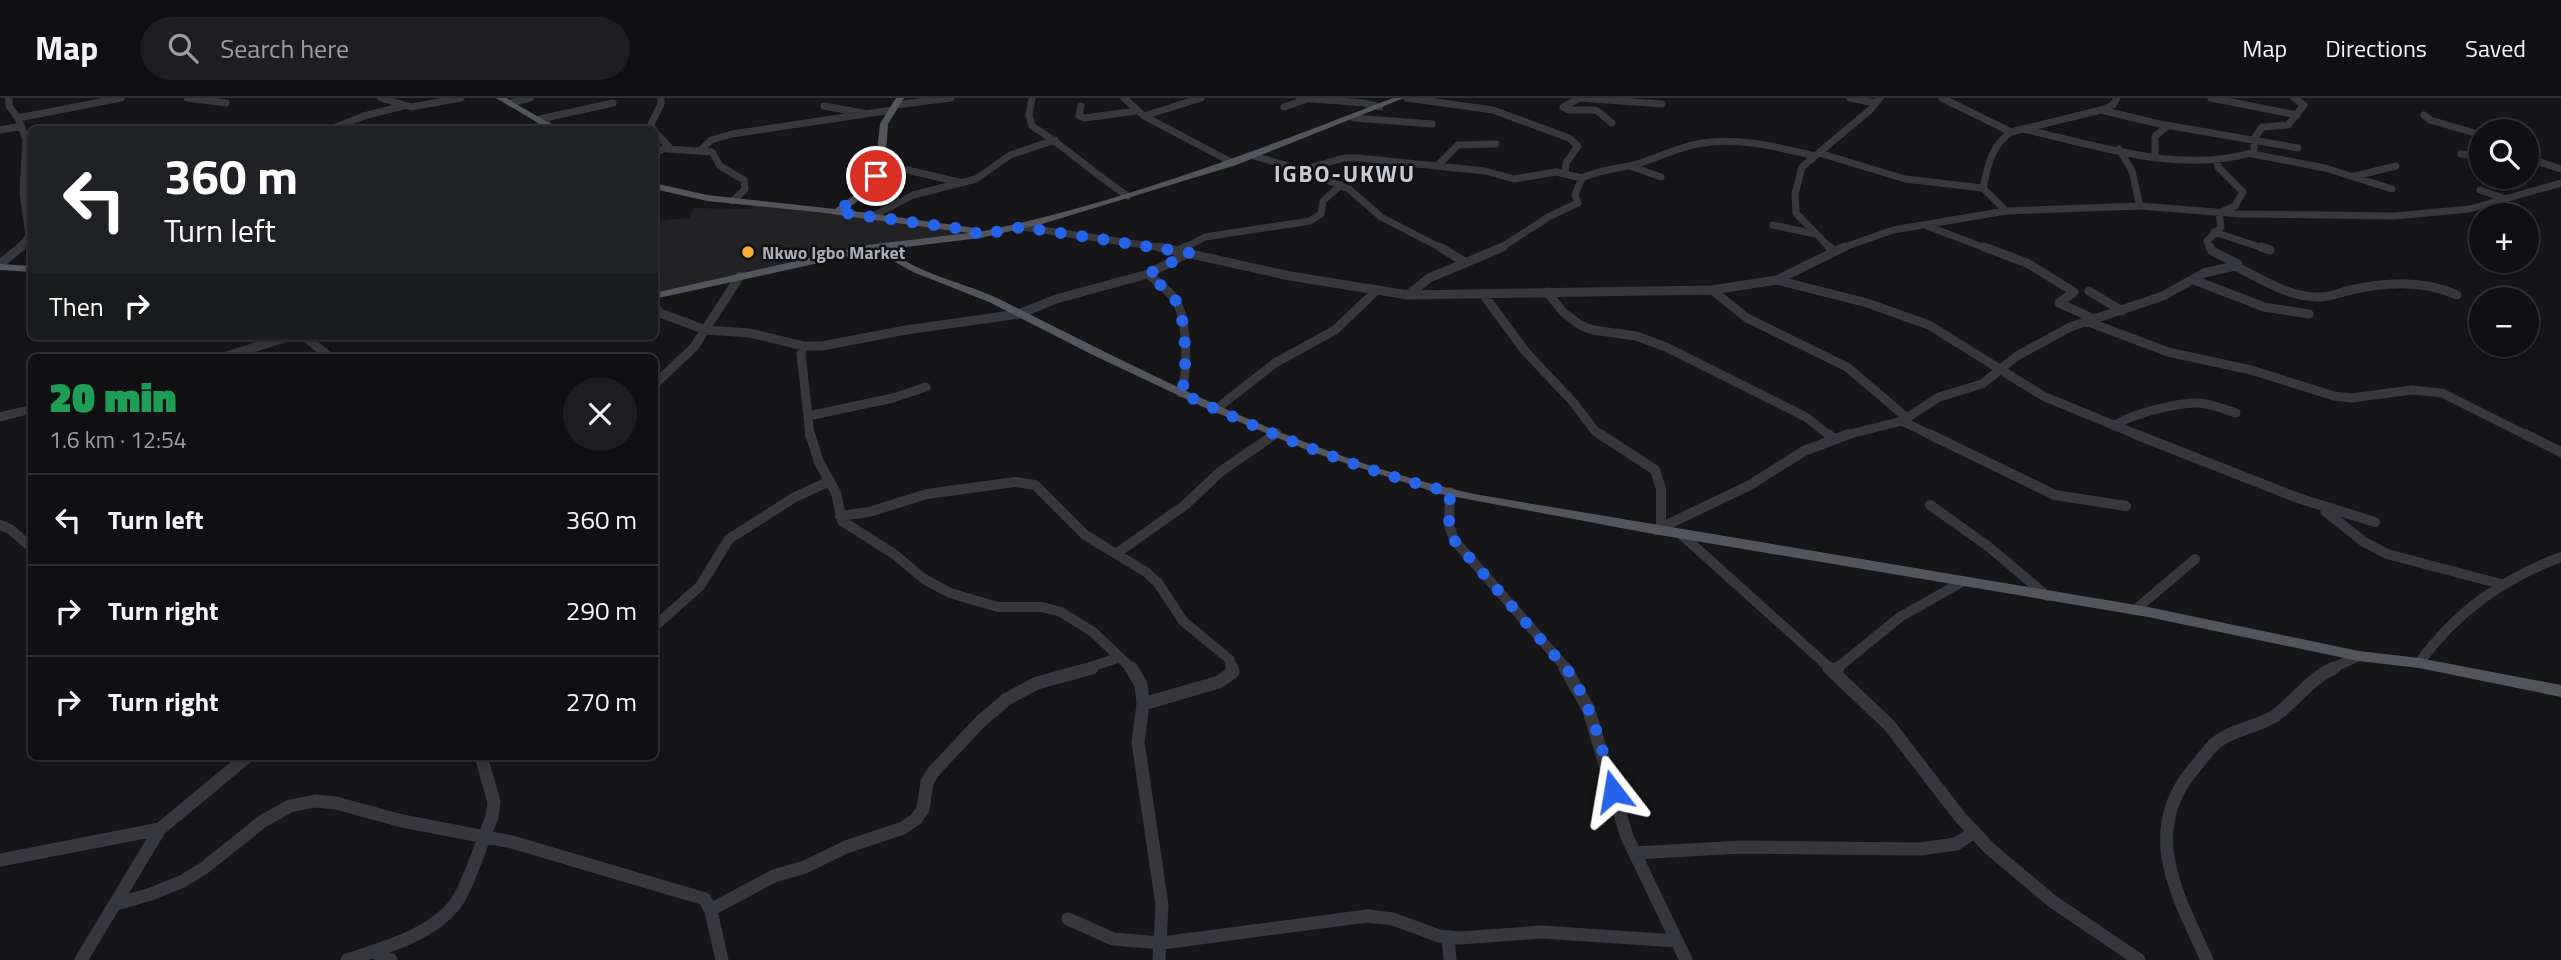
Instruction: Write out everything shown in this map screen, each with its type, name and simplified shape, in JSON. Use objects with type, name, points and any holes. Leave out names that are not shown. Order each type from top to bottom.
[{"type":"main road","points":[[500,98],[550,126]]},
{"type":"main road","points":[[658,187],[680,194],[837,212],[980,235],[1022,227],[1233,163],[1400,98]]},
{"type":"main road","points":[[837,212],[870,184],[880,168],[884,124],[896,104]]},
{"type":"main road","points":[[658,295],[880,246],[966,233]]},
{"type":"main road","points":[[880,246],[906,264],[989,298],[1216,409],[1400,478],[1450,492],[1659,528],[1683,536],[1747,544],[2135,610],[2359,656],[2419,663],[2561,691]]},
{"type":"main road","points":[[0,266],[28,268]]},
{"type":"street","points":[[9,98],[9,106],[20,122],[26,139],[28,199]]},
{"type":"street","points":[[0,130],[20,122],[121,98]]},
{"type":"street","points":[[187,98],[226,103]]},
{"type":"street","points":[[381,98],[403,106],[416,107],[461,98]]},
{"type":"street","points":[[510,103],[530,98]]},
{"type":"street","points":[[652,126],[662,104],[661,98]]},
{"type":"street","points":[[702,149],[711,140],[732,134],[866,114],[896,104],[951,98]]},
{"type":"street","points":[[1032,98],[1029,116],[1032,126],[1055,140],[1094,174],[1128,196]]},
{"type":"street","points":[[1124,98],[1144,116],[1233,163]]},
{"type":"street","points":[[1144,116],[1201,98]]},
{"type":"street","points":[[1407,98],[1493,110],[1569,138],[1578,146],[1566,163],[1565,173]]},
{"type":"street","points":[[1612,123],[1596,110],[1566,110],[1563,107],[1580,98],[1662,104]]},
{"type":"street","points":[[1850,98],[1878,101]]},
{"type":"street","points":[[1942,98],[2011,132]]},
{"type":"street","points":[[1983,188],[1984,170],[1991,154],[2011,132],[2101,110],[2113,105],[2117,98]]},
{"type":"street","points":[[2211,98],[2297,115]]},
{"type":"street","points":[[2252,153],[2255,146],[2253,142],[2262,127],[2288,125],[2297,115],[2304,105],[2294,98]]},
{"type":"street","points":[[1284,107],[1303,99],[1336,99],[1380,107]]},
{"type":"street","points":[[1833,251],[1795,210],[1795,194],[1802,167],[1878,101]]},
{"type":"street","points":[[534,126],[613,103]]},
{"type":"street","points":[[338,126],[403,106]]},
{"type":"street","points":[[824,106],[866,114]]},
{"type":"street","points":[[1081,106],[1079,116],[1085,118],[1136,110]]},
{"type":"street","points":[[2101,110],[2253,142],[2298,148]]},
{"type":"street","points":[[2424,115],[2430,120],[2469,131]]},
{"type":"street","points":[[1354,118],[1432,124]]},
{"type":"street","points":[[2155,155],[2155,136],[2168,127],[2166,125]]},
{"type":"street","points":[[2023,129],[2155,155],[2217,160],[2252,153],[2325,168],[2392,189]]},
{"type":"street","points":[[658,135],[668,149]]},
{"type":"street","points":[[871,217],[913,195],[964,184],[990,171],[1010,155],[1055,140]]},
{"type":"street","points":[[1438,164],[1458,145],[1496,144]]},
{"type":"street","points":[[1302,170],[1344,158],[1438,164],[1485,171],[1514,179],[1546,172],[1565,173],[1581,178],[1603,169],[1630,166],[1697,144],[1756,144],[1817,154],[1905,178],[1983,188],[2006,211]]},
{"type":"street","points":[[2119,148],[2133,167],[2135,191],[2140,206]]},
{"type":"street","points":[[658,152],[668,149],[702,149],[714,154],[714,161],[720,168],[744,180],[745,189],[733,201]]},
{"type":"street","points":[[2461,154],[2469,155]]},
{"type":"street","points":[[1254,156],[1341,185],[1381,217],[1427,239],[1466,263]]},
{"type":"street","points":[[2217,160],[2218,167],[2243,192],[2231,209],[2219,212]]},
{"type":"street","points":[[2539,162],[2561,169]]},
{"type":"street","points":[[1630,166],[1661,177]]},
{"type":"street","points":[[2353,177],[2396,166]]},
{"type":"street","points":[[880,168],[903,169],[964,184]]},
{"type":"street","points":[[1408,295],[1418,282],[1508,244],[1550,215],[1578,203],[1575,195],[1581,178]]},
{"type":"street","points":[[1022,227],[1180,250],[1290,276],[1408,295],[1712,290],[1777,280],[1833,251],[1893,230],[2006,211],[2140,206],[2219,212],[2395,215],[2470,209],[2561,183]]},
{"type":"street","points":[[1180,250],[1205,237],[1310,221],[1321,214],[1323,201],[1341,185]]},
{"type":"street","points":[[2480,190],[2503,198]]},
{"type":"street","points":[[2219,212],[2221,227],[2207,241],[2209,246],[2236,265],[2282,287],[2318,297],[2362,288],[2421,284],[2457,295]]},
{"type":"street","points":[[1773,225],[1815,234]]},
{"type":"street","points":[[1926,225],[2043,271],[2074,292],[2059,303],[2090,320],[2168,352],[2251,370],[2334,396],[2351,398],[2412,390],[2442,393],[2561,452]]},
{"type":"street","points":[[2214,232],[2270,250]]},
{"type":"street","points":[[0,266],[28,238]]},
{"type":"street","points":[[658,311],[706,330],[750,333],[804,346],[840,344],[906,330],[1019,314],[1056,299],[1148,274],[1190,253]]},
{"type":"street","points":[[1483,294],[1525,351],[1573,402],[1594,430],[1655,470],[1661,489],[1659,528],[1718,502],[1804,451],[1833,438],[1905,420],[1939,397],[1982,384],[2037,345],[2090,320],[2163,296],[2204,274],[2236,265],[2249,267]]},
{"type":"street","points":[[1148,274],[1179,305],[1185,381],[1181,393]]},
{"type":"street","points":[[658,381],[694,347],[740,276]]},
{"type":"street","points":[[1777,280],[1867,303],[1929,325],[2061,405],[2318,505],[2375,523]]},
{"type":"street","points":[[2194,280],[2264,307],[2309,314]]},
{"type":"street","points":[[1712,290],[1747,318],[1847,367],[1905,420],[2055,495],[2126,506]]},
{"type":"street","points":[[1216,409],[1275,363],[1335,330],[1376,291]]},
{"type":"street","points":[[2089,291],[2122,311]]},
{"type":"street","points":[[1547,292],[1563,312],[1580,325],[1593,330],[1636,336],[1666,347],[1807,416],[1833,438]]},
{"type":"street","points":[[233,354],[277,340]]},
{"type":"street","points":[[309,340],[326,354]]},
{"type":"street","points":[[804,346],[802,352],[810,437],[836,493],[840,516],[850,528],[894,554],[925,579],[950,593],[998,607],[1042,607],[1061,612],[1093,632],[1120,657],[1141,684],[1143,704],[1139,754],[1162,905],[1159,960]]},
{"type":"street","points":[[808,415],[892,398],[926,387]]},
{"type":"street","points":[[2114,426],[2131,416],[2189,402],[2209,403],[2236,413]]},
{"type":"street","points":[[0,417],[28,410]]},
{"type":"street","points":[[1117,552],[1185,505],[1220,472],[1277,433]]},
{"type":"street","points":[[658,623],[699,586],[730,539],[795,497],[830,481]]},
{"type":"street","points":[[840,516],[869,512],[927,494],[1024,482],[1035,485],[1084,535],[1117,552],[1146,572],[1158,583],[1183,621],[1220,649],[1233,666],[1233,672],[1219,682],[1143,704]]},
{"type":"street","points":[[1450,492],[1449,525],[1454,540],[1570,673],[1581,690],[1598,734],[1620,819],[1686,960]]},
{"type":"street","points":[[1930,505],[1989,547],[2047,596]]},
{"type":"street","points":[[2318,505],[2364,542],[2387,554],[2501,584]]},
{"type":"street","points":[[0,525],[10,529],[28,545]]},
{"type":"street","points":[[1683,536],[1834,671],[1895,730],[1974,832],[2064,909],[2139,960]]},
{"type":"street","points":[[2419,663],[2453,622],[2501,584],[2561,557]]},
{"type":"street","points":[[2135,610],[2195,559]]},
{"type":"street","points":[[1834,671],[1900,617],[1962,582]]},
{"type":"street","points":[[2207,960],[2176,892],[2167,859],[2165,834],[2175,795],[2188,775],[2218,741],[2274,716],[2322,673],[2359,656]]},
{"type":"street","points":[[712,909],[774,876],[805,867],[846,847],[903,828],[916,819],[923,809],[927,782],[934,771],[1003,702],[1035,684],[1095,669],[1120,657]]},
{"type":"street","points":[[81,960],[160,829],[243,760]]},
{"type":"street","points":[[347,960],[398,942],[444,916],[457,902],[492,817],[494,802],[482,760]]},
{"type":"street","points":[[116,904],[160,892],[183,881],[253,827],[276,813],[304,802],[319,800],[388,818],[568,857],[670,892],[705,900],[712,909],[714,936],[722,960]]},
{"type":"street","points":[[0,860],[160,829]]},
{"type":"street","points":[[1635,853],[1705,847],[1920,849],[1950,846],[1968,839],[1974,832]]},
{"type":"street","points":[[1068,919],[1113,939],[1162,943],[1367,916],[1392,919],[1448,937],[1480,938],[1542,932],[1677,942]]},
{"type":"street","points":[[1448,937],[1450,960]]},
{"type":"street","points":[[373,952],[391,960]]},
{"type":"shaded area","name":"Nkwo Igbo Market","points":[[756,204],[963,231],[964,235],[907,240],[658,292],[658,221],[689,218],[694,208],[750,209]]},
{"type":"place","name":"Nkwo Igbo Market","points":[[748,252]]},
{"type":"district","name":"IGBO-UKWU","points":[[1345,173]]},
{"type":"route","points":[[876,176],[861,194],[837,212],[970,230],[980,235],[1022,227],[1190,253],[1148,274],[1179,305],[1185,381],[1181,393],[1363,466],[1450,492],[1449,525],[1454,540],[1570,673],[1581,690],[1598,734],[1613,791]]}]
